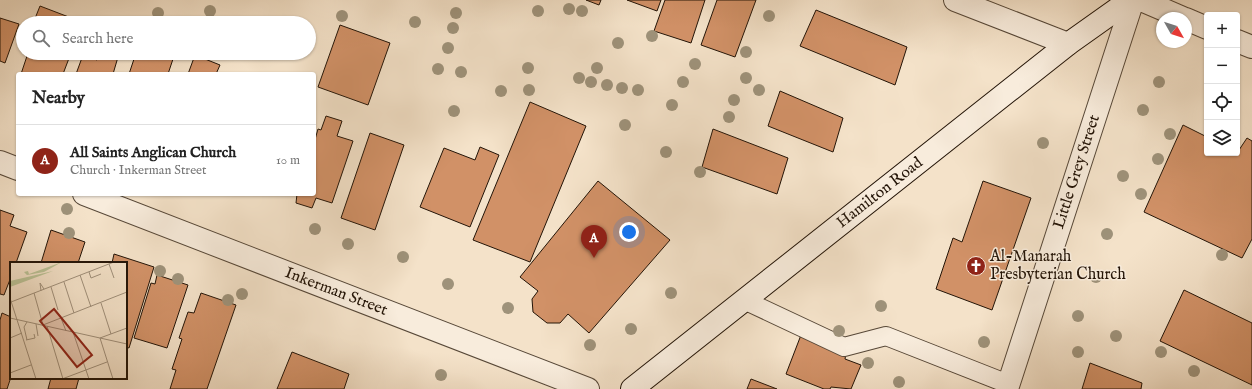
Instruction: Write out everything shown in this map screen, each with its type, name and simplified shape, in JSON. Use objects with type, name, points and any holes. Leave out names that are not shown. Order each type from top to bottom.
[{"type":"street","points":[[955,0],[1068,44]]},
{"type":"street","name":"Hamilton Road","points":[[632,389],[1068,44],[1132,0]]},
{"type":"street","name":"Little Grey Street","points":[[1008,387],[1132,0]]},
{"type":"street","points":[[1141,0],[1169,12]]},
{"type":"street","points":[[1192,22],[1204,27]]},
{"type":"street","points":[[1240,42],[1252,47]]},
{"type":"street","points":[[0,162],[16,167]]},
{"type":"street","name":"Inkerman Street","points":[[89,196],[588,389]]},
{"type":"lane","points":[[744,300],[844,347],[886,336],[1008,387]]},
{"type":"building","points":[[586,0],[601,0],[599,5]]},
{"type":"building","points":[[627,0],[661,0],[657,11]]},
{"type":"building","points":[[665,0],[705,0],[691,43],[654,31]]},
{"type":"building","points":[[717,0],[756,0],[735,57],[701,45]]},
{"type":"building","points":[[40,6],[66,16],[36,16]]},
{"type":"building","points":[[816,10],[907,47],[895,85],[800,46]]},
{"type":"building","points":[[0,18],[16,23],[16,32],[5,63],[0,61]]},
{"type":"building","points":[[340,25],[390,43],[368,105],[318,87]]},
{"type":"building","points":[[26,60],[68,60],[64,72],[22,72]]},
{"type":"building","points":[[81,60],[117,60],[114,72],[77,72]]},
{"type":"building","points":[[134,60],[173,60],[169,72],[130,72]]},
{"type":"building","points":[[193,60],[208,60],[220,65],[217,72],[189,72]]},
{"type":"building","points":[[780,91],[843,118],[833,152],[768,126]]},
{"type":"building","points":[[530,102],[586,126],[530,262],[473,240]]},
{"type":"building","points":[[326,116],[342,121],[337,136],[353,141],[332,203],[316,198],[312,208],[296,203],[297,196],[316,196],[316,136],[318,129],[321,130]]},
{"type":"building","points":[[1183,125],[1204,136],[1204,156],[1240,156],[1240,148],[1247,138],[1252,141],[1252,239],[1242,258],[1144,212]]},
{"type":"building","points":[[713,129],[788,158],[777,194],[702,167]]},
{"type":"building","points":[[370,133],[404,145],[375,230],[341,218]]},
{"type":"building","points":[[480,147],[499,155],[470,227],[420,207],[444,148],[475,160]]},
{"type":"building","points":[[598,181],[670,240],[589,333],[568,314],[560,323],[547,323],[533,312],[532,299],[538,291],[520,277]]},
{"type":"building","name":"Al-Manarah Presbyterian Church","points":[[983,181],[1031,198],[992,310],[936,289],[953,238],[962,242]]},
{"type":"building","points":[[0,210],[14,215],[10,226],[27,232],[16,262],[10,262],[10,280],[4,295],[0,294]]},
{"type":"building","points":[[51,230],[85,242],[78,262],[41,262]]},
{"type":"building","points":[[114,254],[154,267],[129,348],[127,347],[127,262],[112,262]]},
{"type":"building","points":[[157,275],[188,285],[167,348],[134,338],[151,283],[155,284]]},
{"type":"building","points":[[1184,290],[1252,323],[1252,385],[1160,341]]},
{"type":"building","points":[[201,293],[236,305],[207,389],[170,389],[176,370],[172,369],[182,339],[179,338],[188,312],[194,313]]},
{"type":"building","points":[[2,313],[10,317],[10,379],[7,389],[0,389],[0,320]]},
{"type":"building","points":[[801,335],[846,353],[845,359],[861,365],[851,389],[831,387],[830,389],[824,389],[786,374]]},
{"type":"building","points":[[292,352],[349,374],[344,389],[277,389]]},
{"type":"building","points":[[1090,363],[1142,383],[1141,389],[1082,389]]},
{"type":"building","points":[[51,379],[79,379],[76,389],[48,389]]},
{"type":"building","points":[[751,379],[777,389],[747,389]]},
{"type":"place","name":"All Saints Anglican Church","points":[[594,258]]},
{"type":"place","name":"Al-Manarah Presbyterian Church","points":[[976,266]]}]
